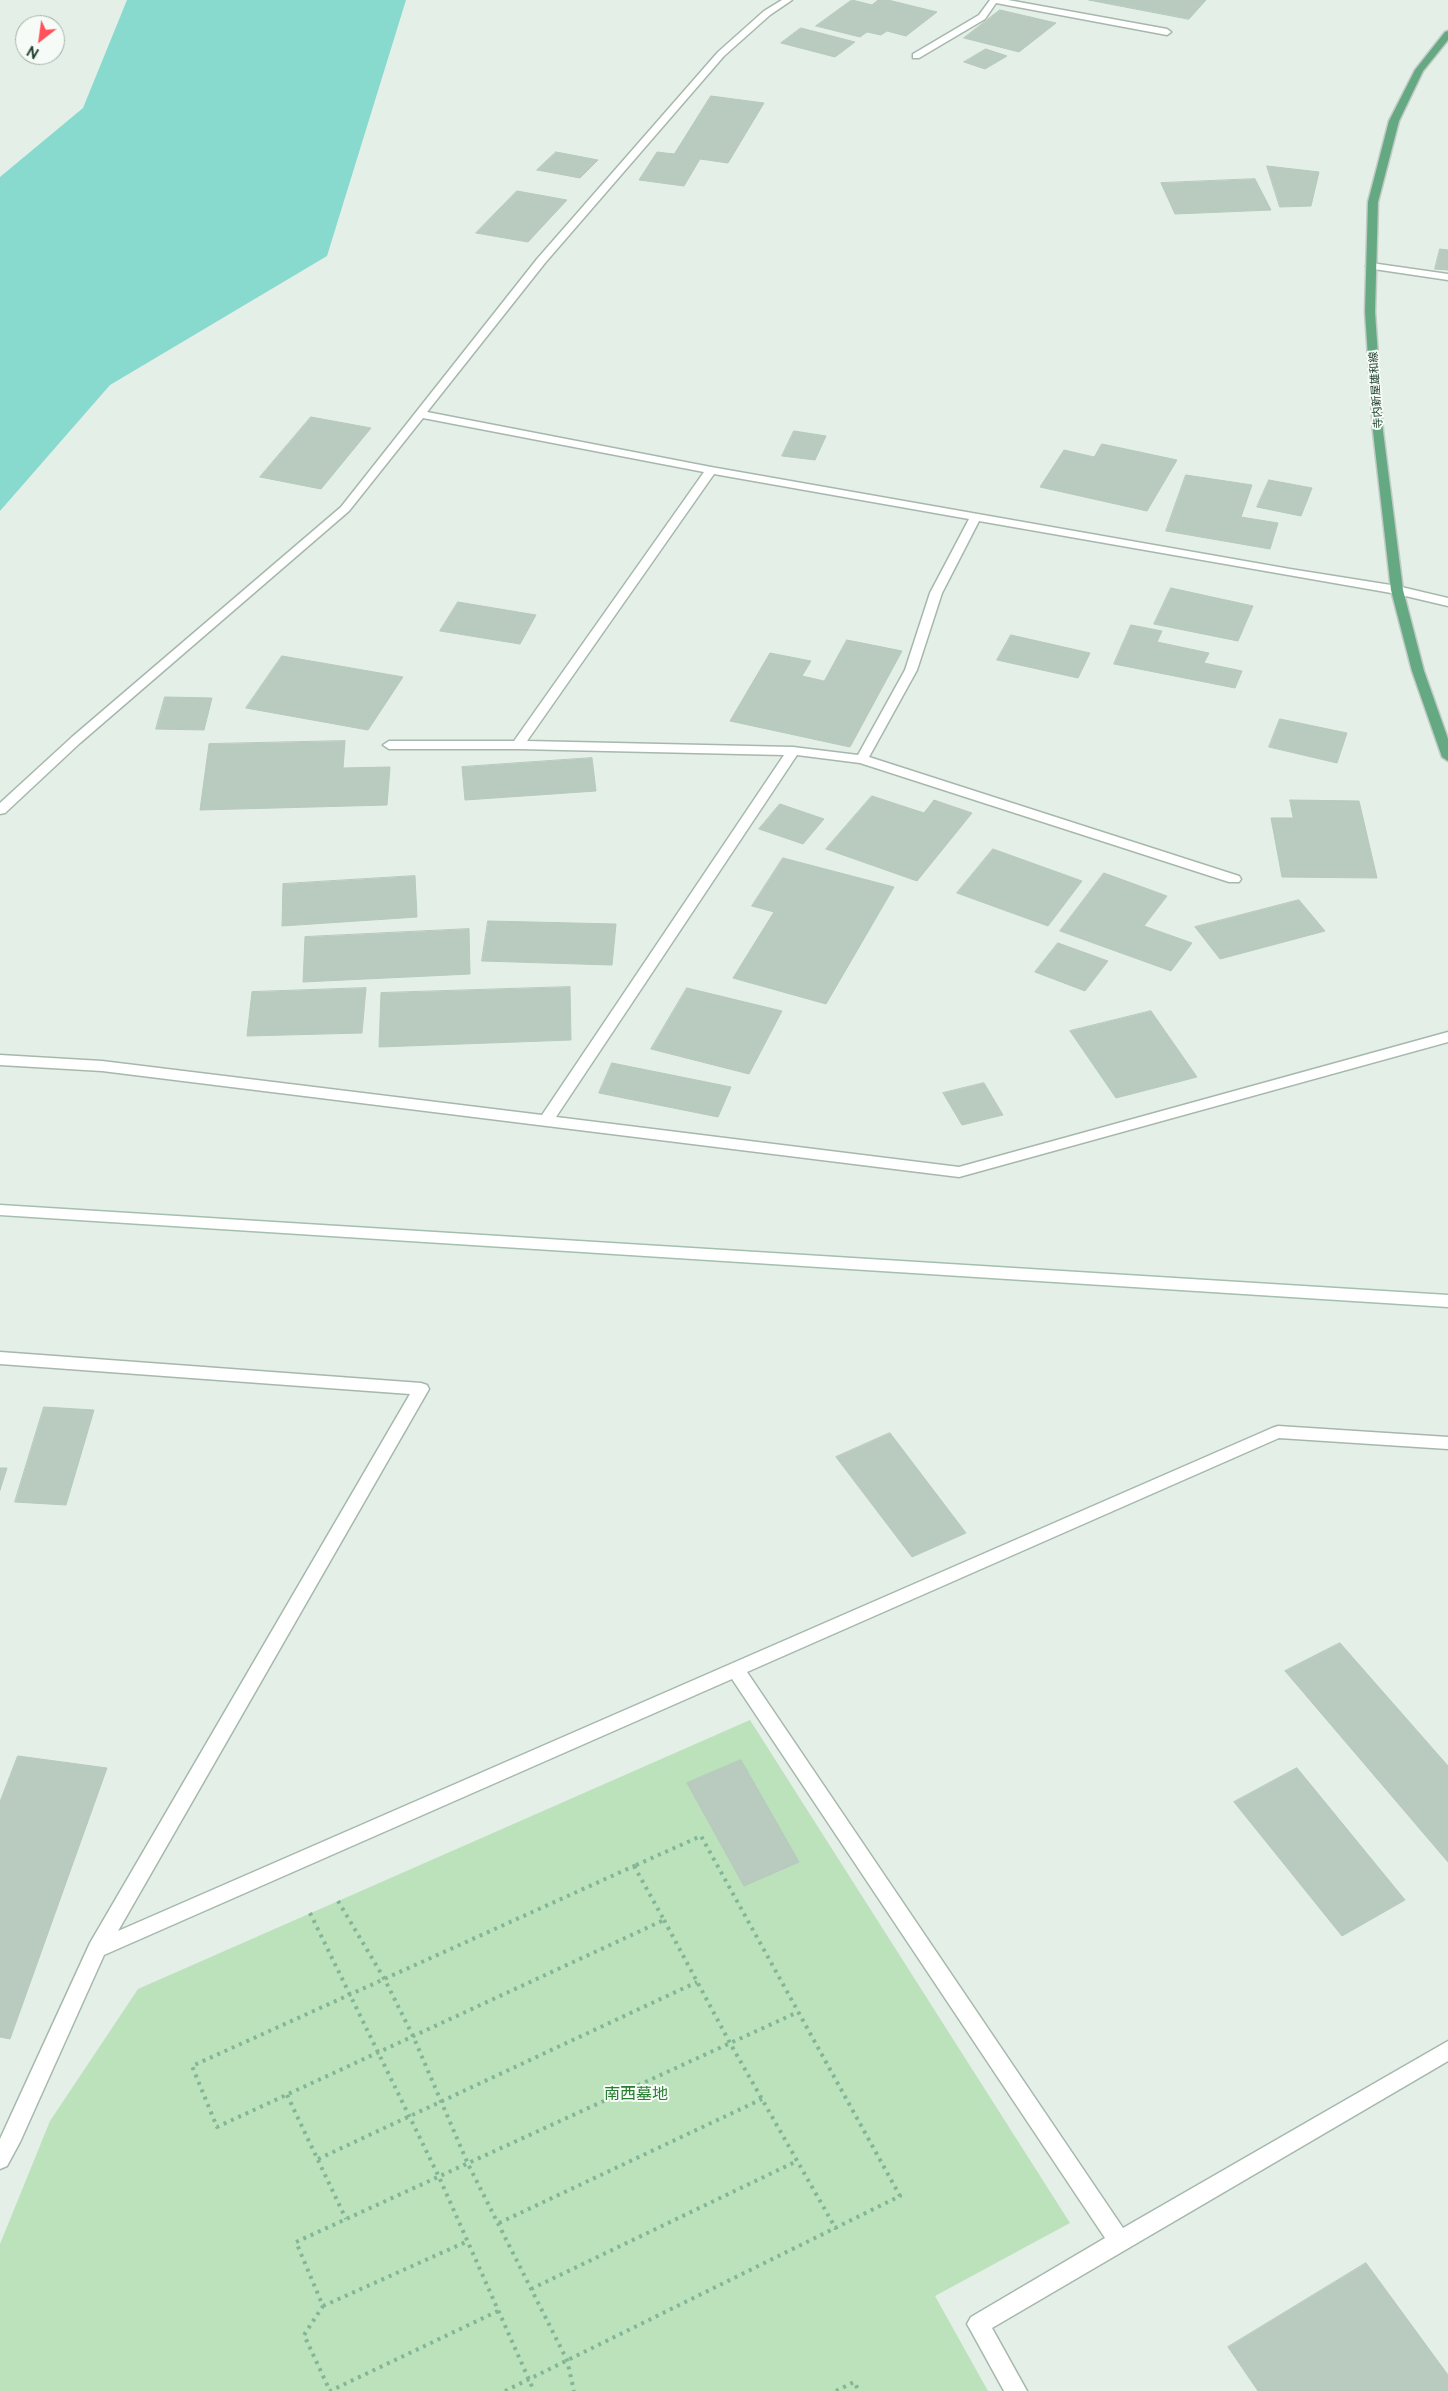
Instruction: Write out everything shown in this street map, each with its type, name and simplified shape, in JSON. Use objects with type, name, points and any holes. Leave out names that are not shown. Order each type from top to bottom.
[{"type":"main road","name":"寺内新屋雄和線","points":[[1448,34],[1419,70],[1394,121],[1373,202],[1370,312],[1378,431],[1397,590],[1418,671],[1448,757]]},
{"type":"street","points":[[0,810],[76,740],[345,509],[541,261],[721,54],[767,13],[788,0]]},
{"type":"street","points":[[916,56],[982,17],[994,0],[1168,32]]},
{"type":"street","points":[[1371,266],[1448,277]]},
{"type":"street","points":[[419,414],[711,470],[1290,574],[1397,590],[1448,602]]},
{"type":"street","points":[[518,745],[711,470]]},
{"type":"street","points":[[862,759],[911,670],[936,593],[976,517]]},
{"type":"street","points":[[389,745],[518,745],[793,751],[862,759],[1234,879]]},
{"type":"street","points":[[546,1120],[793,751]]},
{"type":"street","points":[[0,1060],[102,1066],[959,1172],[1448,1037]]},
{"type":"street","points":[[0,1210],[1448,1300]]},
{"type":"street","points":[[0,1358],[421,1389],[96,1950],[13,2135],[0,2159]]},
{"type":"street","points":[[96,1950],[1278,1432],[1448,1443]]},
{"type":"street","points":[[736,1670],[1119,2242]]},
{"type":"street","points":[[1016,2391],[978,2324],[1448,2050]]},
{"type":"path","points":[[505,2391],[900,2196],[701,1836],[192,2066],[216,2127],[664,1920]]},
{"type":"path","points":[[634,1866],[730,2043],[836,2229]]},
{"type":"path","points":[[338,1901],[385,1980],[413,2036],[468,2164],[499,2222],[567,2360],[574,2391]]},
{"type":"path","points":[[310,1913],[352,1995],[408,2117],[439,2177],[534,2391]]},
{"type":"path","points":[[318,2159],[697,1982]]},
{"type":"path","points":[[323,2306],[296,2242],[798,2012]]},
{"type":"path","points":[[287,2095],[346,2219]]},
{"type":"path","points":[[499,2222],[762,2099]]},
{"type":"path","points":[[531,2289],[797,2161]]},
{"type":"path","points":[[468,2241],[323,2306],[304,2335],[330,2391],[498,2311]]},
{"type":"path","points":[[836,2391],[854,2382],[858,2391]]},
{"type":"green space","name":"南西墓地","points":[[750,1720],[1070,2223],[935,2296],[988,2391],[0,2391],[0,2244],[50,2121],[138,1989]]},
{"type":"water","points":[[127,0],[406,0],[327,256],[110,385],[0,511],[0,177],[83,108]]},
{"type":"building","points":[[852,0],[872,5],[878,0],[888,0],[937,12],[906,36],[887,31],[881,35],[867,32],[860,37],[816,26]]},
{"type":"building","points":[[1089,0],[1206,0],[1189,19]]},
{"type":"building","points":[[1000,10],[1056,23],[1019,52],[964,38]]},
{"type":"building","points":[[801,28],[855,42],[835,57],[781,43]]},
{"type":"building","points":[[986,49],[1007,56],[985,69],[964,62]]},
{"type":"building","points":[[711,96],[764,103],[728,163],[700,159],[684,186],[639,180],[657,152],[674,154]]},
{"type":"building","points":[[556,152],[598,160],[580,178],[537,170]]},
{"type":"building","points":[[1267,166],[1319,172],[1311,206],[1280,207]]},
{"type":"building","points":[[1255,179],[1271,210],[1175,214],[1161,183]]},
{"type":"building","points":[[517,191],[567,200],[528,242],[476,233]]},
{"type":"building","points":[[1440,249],[1448,250],[1448,270],[1435,269]]},
{"type":"building","points":[[311,417],[371,428],[321,489],[260,477]]},
{"type":"building","points":[[794,431],[826,436],[815,460],[782,456]]},
{"type":"building","points":[[1102,444],[1177,460],[1147,511],[1040,487],[1064,450],[1094,457]]},
{"type":"building","points":[[1186,475],[1252,485],[1241,517],[1278,523],[1270,549],[1166,531]]},
{"type":"building","points":[[1269,480],[1312,488],[1301,516],[1257,507]]},
{"type":"building","points":[[1171,588],[1253,606],[1238,641],[1154,624]]},
{"type":"building","points":[[458,602],[536,615],[520,644],[440,631]]},
{"type":"building","points":[[1131,625],[1162,631],[1157,642],[1209,653],[1204,663],[1242,671],[1235,688],[1114,664]]},
{"type":"building","points":[[1011,635],[1090,653],[1078,678],[997,660]]},
{"type":"building","points":[[847,640],[902,651],[850,747],[730,721],[770,653],[811,661],[802,676],[824,681]]},
{"type":"building","points":[[282,656],[403,677],[368,730],[246,708]]},
{"type":"building","points":[[165,697],[212,698],[204,730],[156,729]]},
{"type":"building","points":[[1280,719],[1347,733],[1337,763],[1269,747]]},
{"type":"building","points":[[345,741],[343,768],[390,767],[387,805],[200,810],[209,744]]},
{"type":"building","points":[[592,758],[596,791],[465,800],[462,767]]},
{"type":"building","points":[[872,796],[924,813],[934,800],[972,813],[917,881],[826,849]]},
{"type":"building","points":[[1290,800],[1359,801],[1377,878],[1282,877],[1271,818],[1293,818]]},
{"type":"building","points":[[780,804],[824,819],[803,844],[759,829]]},
{"type":"building","points":[[993,849],[1082,881],[1048,926],[957,893]]},
{"type":"building","points":[[783,858],[894,887],[826,1004],[733,978],[774,912],[752,906]]},
{"type":"building","points":[[1104,873],[1167,896],[1144,926],[1192,943],[1171,971],[1060,931]]},
{"type":"building","points":[[415,876],[417,917],[282,926],[283,884]]},
{"type":"building","points":[[1299,900],[1325,931],[1220,959],[1195,927]]},
{"type":"building","points":[[488,921],[616,924],[612,965],[482,961]]},
{"type":"building","points":[[469,929],[470,974],[303,982],[305,937]]},
{"type":"building","points":[[1058,943],[1108,961],[1085,991],[1035,972]]},
{"type":"building","points":[[570,987],[571,1040],[379,1047],[381,993]]},
{"type":"building","points":[[366,988],[362,1033],[247,1036],[252,992]]},
{"type":"building","points":[[687,988],[782,1011],[749,1074],[651,1049]]},
{"type":"building","points":[[1151,1011],[1197,1077],[1116,1098],[1070,1031]]},
{"type":"building","points":[[612,1063],[731,1087],[718,1117],[599,1093]]},
{"type":"building","points":[[984,1083],[1003,1115],[962,1125],[943,1093]]},
{"type":"building","points":[[44,1407],[94,1410],[66,1505],[15,1502]]},
{"type":"building","points":[[890,1433],[966,1533],[912,1557],[836,1457]]},
{"type":"building","points":[[0,1468],[7,1468],[0,1490]]},
{"type":"building","points":[[1340,1643],[1448,1766],[1448,1862],[1285,1671]]},
{"type":"building","points":[[18,1756],[107,1768],[10,2039],[0,2037],[0,1802]]},
{"type":"building","points":[[741,1760],[799,1862],[744,1886],[687,1783]]},
{"type":"building","points":[[1297,1768],[1405,1900],[1342,1936],[1234,1802]]},
{"type":"building","points":[[1366,2263],[1448,2375],[1448,2391],[1258,2391],[1228,2347]]}]
